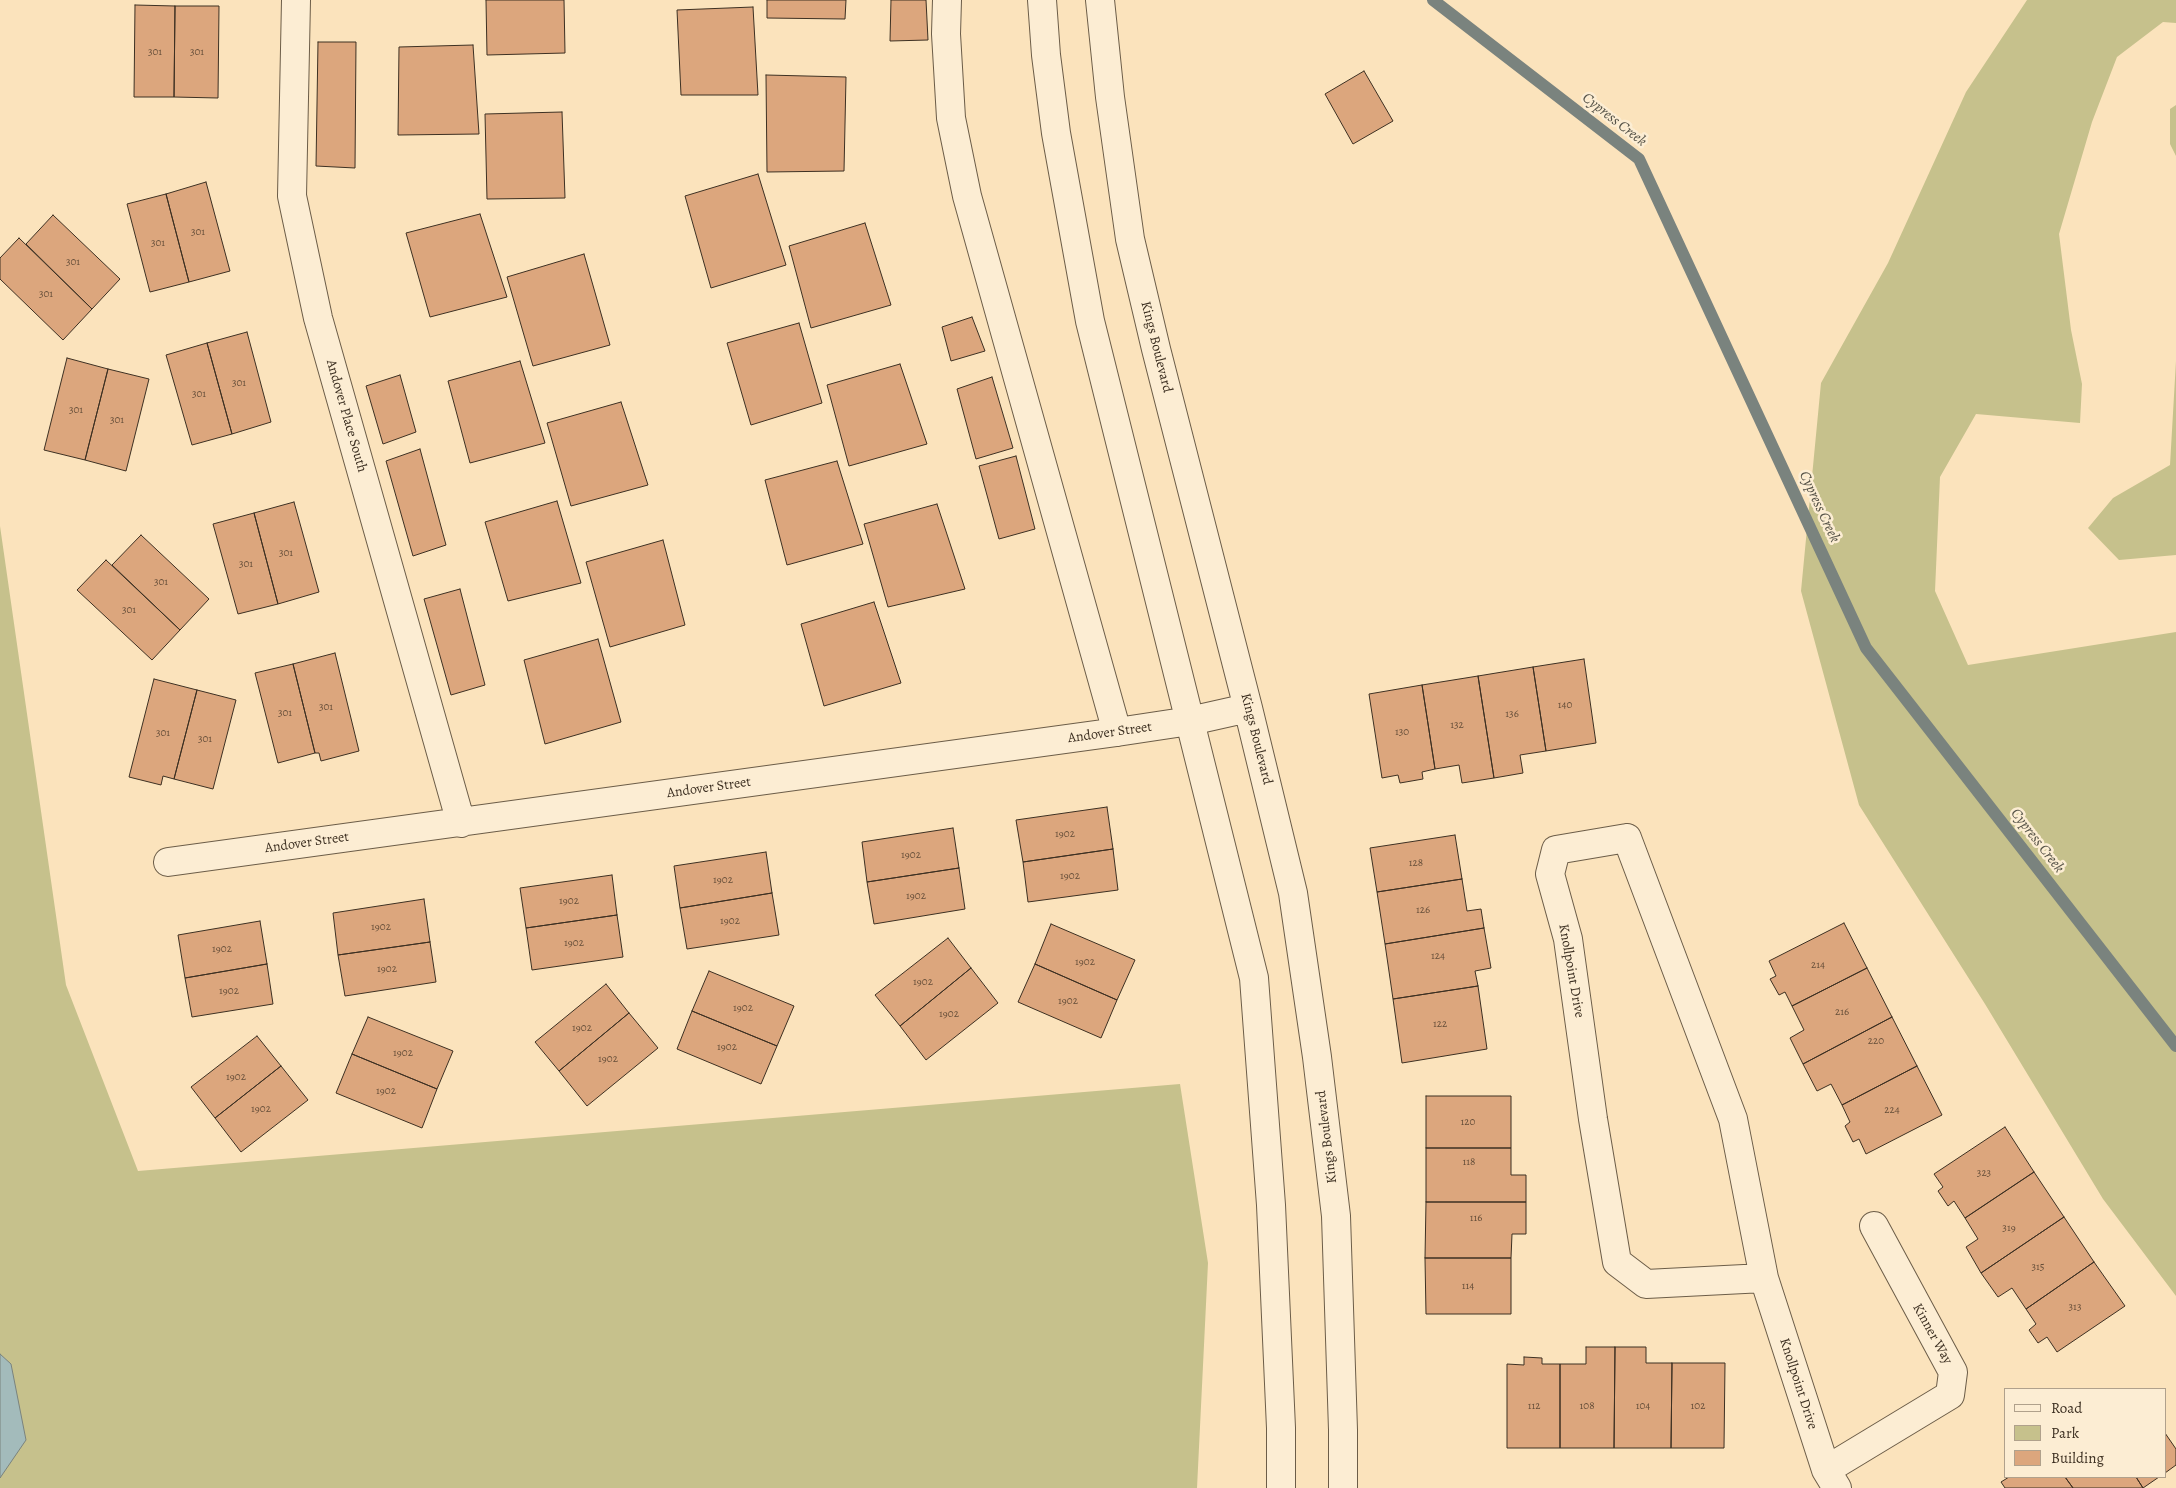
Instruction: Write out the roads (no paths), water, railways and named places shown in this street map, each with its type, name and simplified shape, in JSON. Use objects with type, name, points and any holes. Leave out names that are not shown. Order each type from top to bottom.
[{"type":"street","name":"Andover Place South","points":[[296,0],[292,196],[318,318],[461,822]]},
{"type":"street","points":[[947,0],[946,34],[951,118],[967,196],[1117,732]]},
{"type":"street","points":[[1042,0],[1046,55],[1056,133],[1090,321],[1254,978],[1271,1206],[1281,1428],[1281,1488]]},
{"type":"street","name":"Kings Boulevard","points":[[1100,0],[1110,97],[1130,239],[1293,893],[1318,1057],[1336,1216],[1343,1488]]},
{"type":"street","name":"Andover Street","points":[[168,862],[1117,732],[1190,721],[1248,708]]},
{"type":"street","name":"Knollpoint Drive","points":[[1764,1278],[1646,1284],[1617,1262],[1593,1119],[1568,939],[1550,874],[1556,850],[1626,838],[1733,1119],[1764,1278],[1832,1479]]},
{"type":"street","name":"Kinner Way","points":[[1832,1479],[1950,1395],[1953,1372],[1874,1226]]},
{"type":"water","points":[[0,1354],[11,1364],[26,1440],[0,1478]]},
{"type":"waterway","name":"Cypress Creek","points":[[1433,0],[1639,159],[1866,648],[2176,1046]]}]
